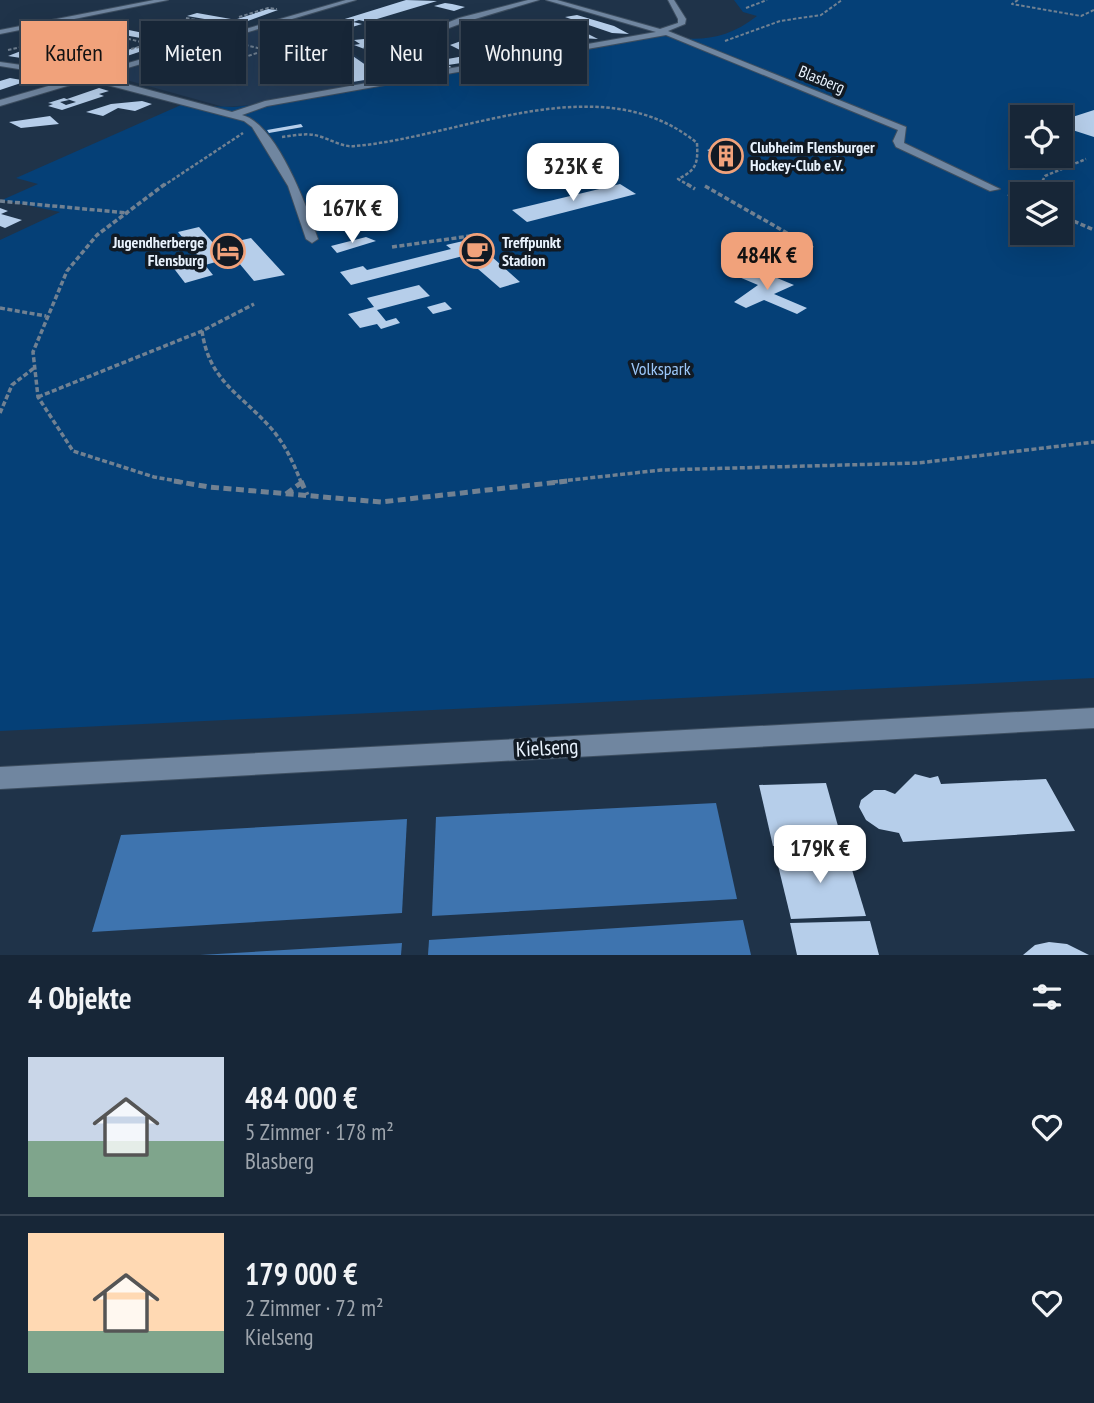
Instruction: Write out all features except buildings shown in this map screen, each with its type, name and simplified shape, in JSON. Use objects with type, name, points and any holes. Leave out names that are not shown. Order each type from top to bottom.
[{"type":"street","points":[[0,32],[165,0]]},
{"type":"street","points":[[127,68],[353,0]]},
{"type":"street","points":[[447,26],[488,12],[536,0]]},
{"type":"street","name":"Blasberg","points":[[550,0],[663,32],[903,129],[898,141],[908,151],[995,189]]},
{"type":"street","points":[[235,114],[265,104],[663,32],[681,24],[682,19],[671,0]]},
{"type":"street","points":[[0,64],[21,67]]},
{"type":"street","points":[[0,103],[71,84]]},
{"type":"street","points":[[117,84],[235,114],[256,125],[294,186],[312,239]]},
{"type":"street","name":"Kielseng","points":[[0,778],[1094,718]]},
{"type":"path","points":[[746,8],[767,0]]},
{"type":"path","points":[[704,48],[780,21],[821,15],[842,0]]},
{"type":"path","points":[[1018,0],[1013,5],[1082,16],[1094,10]]},
{"type":"path","points":[[186,18],[198,21]]},
{"type":"path","points":[[0,52],[86,35],[111,35],[141,43]]},
{"type":"path","points":[[15,49],[21,50]]},
{"type":"path","points":[[282,137],[312,134],[352,147],[546,109],[616,109],[656,117],[688,133],[697,143],[698,163],[691,173],[678,180],[695,189]]},
{"type":"path","points":[[256,125],[189,167],[97,235],[67,271],[33,352],[38,397],[73,451],[154,477],[209,487],[381,502],[661,470],[918,463],[1094,442]]},
{"type":"path","points":[[1042,182],[1045,176],[1086,159]]},
{"type":"path","points":[[705,186],[813,248]]},
{"type":"path","points":[[0,201],[128,213]]},
{"type":"path","points":[[1073,221],[1094,230]]},
{"type":"path","points":[[393,247],[470,236],[484,241]]},
{"type":"path","points":[[38,397],[202,331],[254,304]]},
{"type":"path","points":[[0,308],[46,316]]},
{"type":"path","points":[[202,331],[203,350],[223,384],[280,440],[307,496]]},
{"type":"path","points":[[0,413],[12,385],[34,367]]},
{"type":"path","points":[[286,494],[301,483]]},
{"type":"shaded area","points":[[260,24],[260,84],[352,84],[352,53],[366,63],[366,84],[380,84],[265,104],[224,107],[127,80],[127,65],[141,61],[141,84],[246,84],[246,28]]},
{"type":"shaded area","points":[[716,803],[737,899],[432,916],[436,817]]},
{"type":"shaded area","points":[[407,819],[402,913],[92,932],[121,835]]},
{"type":"shaded area","points":[[743,920],[751,955],[428,955],[429,940]]},
{"type":"shaded area","points":[[402,943],[401,955],[200,955]]},
{"type":"green space","name":"Volkspark","points":[[734,0],[1094,0],[1094,678],[0,731],[0,240],[60,212],[2,200],[38,184],[16,178],[181,105],[233,107],[379,84],[447,84],[447,72],[461,70],[461,84],[587,84],[587,47],[658,35],[710,38],[734,30],[757,16],[743,12]]},
{"type":"place","name":"Clubheim Flensburger Hockey-Club e.V.","points":[[726,156]]},
{"type":"place","name":"Jugendherberge Flensburg","points":[[228,251]]},
{"type":"place","name":"Treffpunkt Stadion","points":[[477,251]]}]
